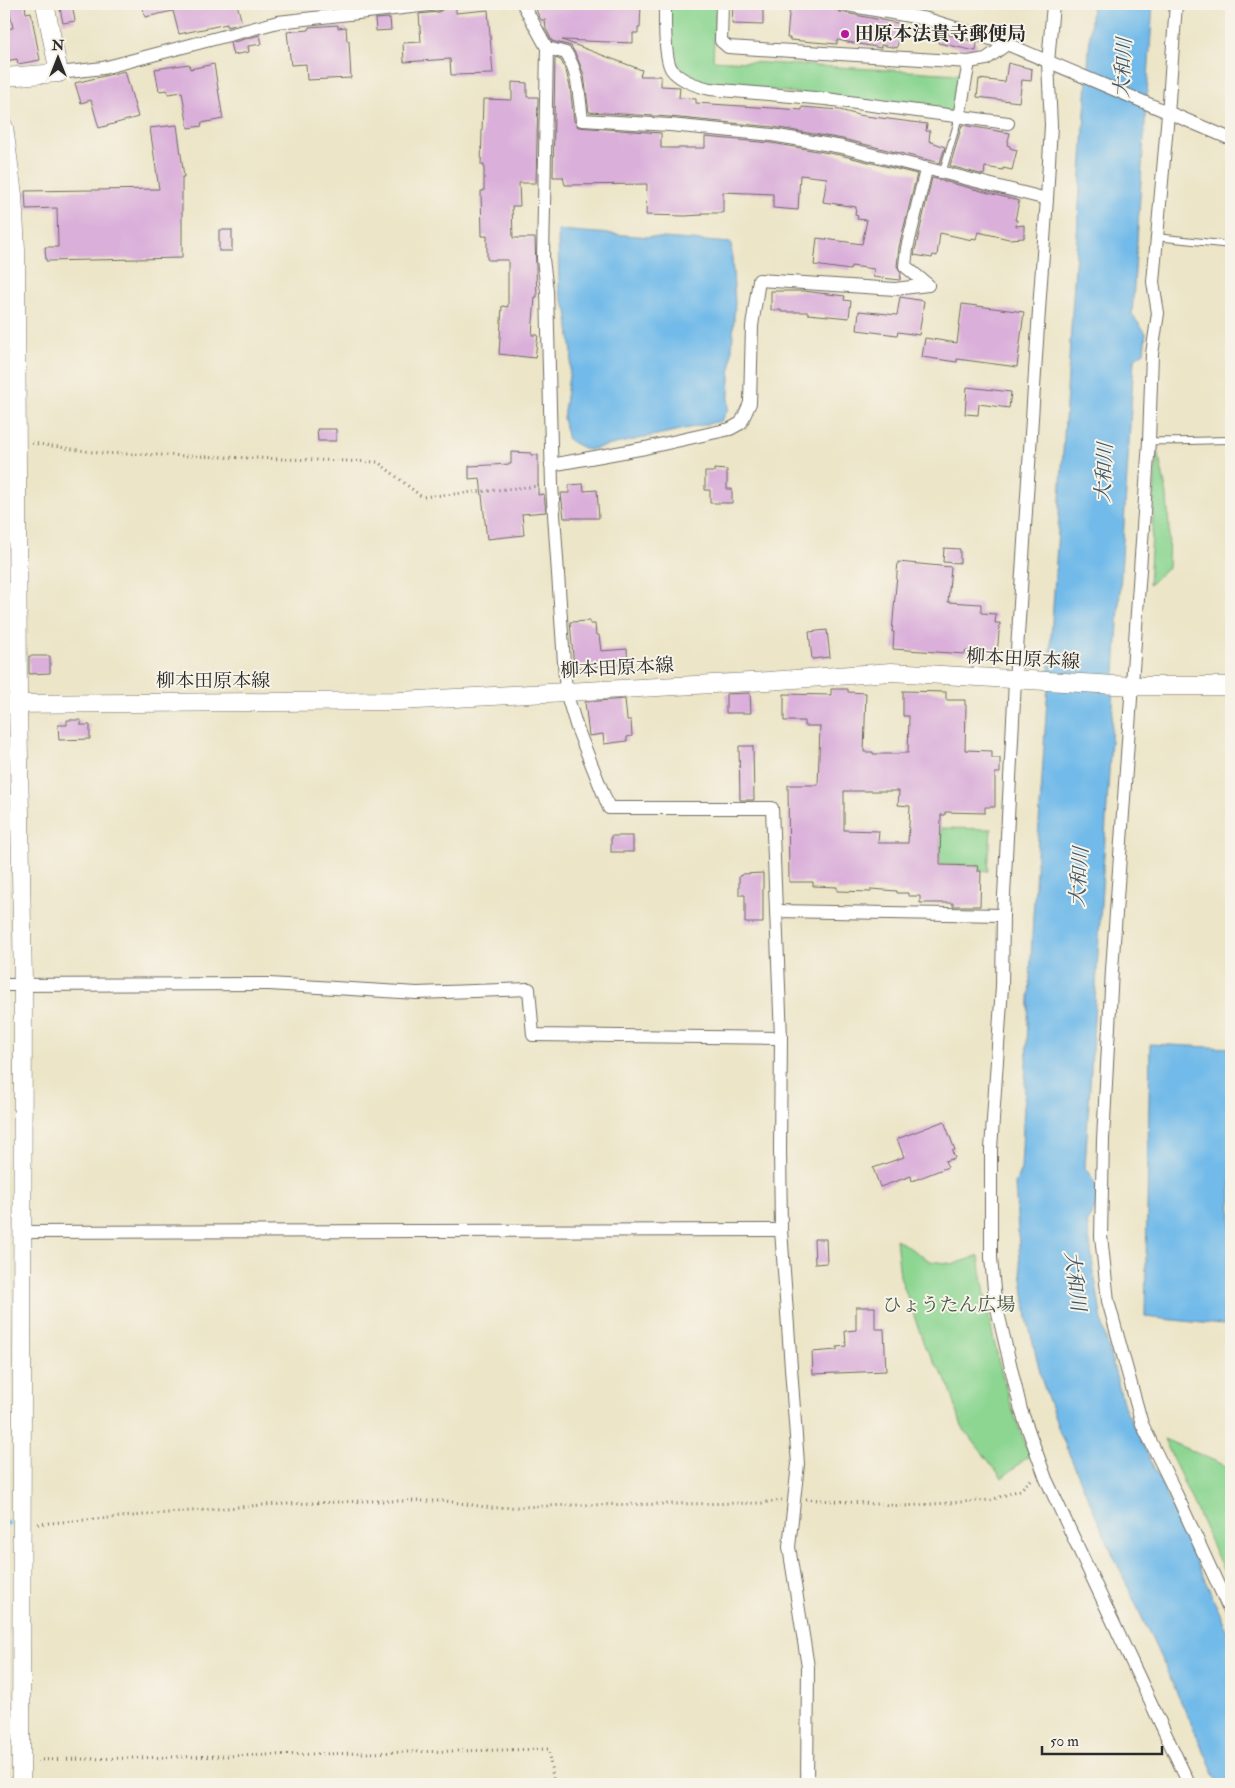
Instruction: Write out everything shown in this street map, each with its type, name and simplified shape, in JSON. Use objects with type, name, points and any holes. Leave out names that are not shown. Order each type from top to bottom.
[{"type":"street","points":[[45,4],[59,73]]},
{"type":"street","points":[[4,77],[103,68],[278,22],[438,4]]},
{"type":"street","points":[[523,4],[546,48],[543,259],[547,291],[551,465],[566,692],[577,728],[609,808],[772,808],[781,1038],[781,1230],[798,1464],[789,1547],[808,1667],[807,1784]]},
{"type":"street","points":[[665,4],[667,52],[672,69],[692,84],[710,89],[826,99],[1008,123]]},
{"type":"street","points":[[722,4],[721,41],[728,47],[969,62],[986,58],[1007,44]]},
{"type":"street","points":[[841,4],[928,19],[1007,44],[1231,140]]},
{"type":"street","points":[[1053,4],[1048,63],[1051,125],[1047,200],[1003,915],[1002,987],[991,1149],[991,1258],[996,1300],[1021,1410],[1042,1470],[1189,1784]]},
{"type":"street","points":[[1176,4],[1162,111],[1153,282],[1158,313],[1152,354],[1149,441],[1130,686],[1112,960],[1103,1140],[1101,1236],[1108,1301],[1142,1424],[1231,1613]]},
{"type":"street","points":[[546,48],[566,54],[573,63],[582,120],[772,134],[842,147],[1047,200]]},
{"type":"street","points":[[959,116],[969,62]]},
{"type":"street","points":[[4,127],[13,195],[16,250],[17,441],[11,704],[23,984],[22,1784]]},
{"type":"street","points":[[551,465],[644,448],[730,429],[741,423],[750,403],[752,326],[759,280],[895,289],[928,285],[905,266],[907,248],[926,170]]},
{"type":"street","name":"柳本田原本線","points":[[11,704],[400,701],[891,672],[1018,681],[1130,686],[1231,686]]},
{"type":"street","points":[[776,911],[1003,915]]},
{"type":"street","points":[[4,984],[269,984],[416,993],[529,989],[533,1035],[781,1038]]},
{"type":"street","points":[[23,1232],[781,1230]]},
{"type":"lane","points":[[942,174],[959,116]]},
{"type":"lane","points":[[1156,237],[1231,245]]},
{"type":"lane","points":[[1149,441],[1231,440]]},
{"type":"path","points":[[17,441],[99,453],[378,462],[422,497],[552,485]]},
{"type":"path","points":[[22,1525],[262,1505],[363,1501],[446,1501],[492,1508],[571,1505],[762,1503],[794,1499],[904,1506],[991,1500],[1020,1490],[1042,1470]]},
{"type":"path","points":[[22,1761],[548,1749],[554,1784]]},
{"type":"green space","points":[[669,4],[716,4],[713,60],[960,74],[955,112],[694,81],[676,68],[670,52]]},
{"type":"green space","points":[[1157,447],[1167,495],[1169,528],[1168,568],[1149,585]]},
{"type":"green space","points":[[941,828],[991,829],[988,871],[979,870],[978,865],[940,865]]},
{"type":"green space","name":"ひょうたん広場","points":[[896,1239],[930,1261],[954,1264],[979,1256],[987,1307],[1004,1382],[1030,1455],[1002,1478],[962,1427],[949,1385],[925,1347],[900,1276]]},
{"type":"green space","points":[[1164,1439],[1231,1468],[1231,1587]]},
{"type":"water","name":"大和川","points":[[1092,4],[1153,4],[1132,315],[1146,333],[1144,352],[1134,359],[1085,1168],[1097,1189],[1098,1200],[1087,1221],[1104,1332],[1124,1406],[1158,1476],[1231,1638],[1231,1784],[1219,1784],[1114,1557],[1060,1433],[1042,1381],[1027,1318],[1020,1262],[1015,1184],[1021,1169],[1033,916]]},
{"type":"water","points":[[558,230],[731,243],[735,303],[728,410],[721,421],[588,450],[568,440],[563,418],[572,354],[567,311],[559,291]]},
{"type":"water","points":[[1150,1044],[1231,1048],[1231,1326],[1145,1317]]},
{"type":"building","points":[[8,4],[25,4],[26,13],[31,12],[40,60],[18,64],[17,59],[6,61],[4,59],[4,29],[13,28]]},
{"type":"building","points":[[59,4],[72,4],[75,21],[63,23]]},
{"type":"building","points":[[142,4],[237,4],[242,23],[227,27],[227,24],[179,34],[173,11],[145,17]]},
{"type":"building","points":[[536,4],[641,4],[640,28],[638,28],[638,33],[633,33],[633,43],[562,40],[642,70],[640,76],[661,76],[661,86],[680,87],[679,98],[696,99],[696,103],[802,110],[802,107],[840,110],[858,115],[927,124],[926,131],[930,131],[929,141],[945,147],[940,163],[843,139],[773,127],[670,117],[589,112],[584,75],[577,57],[571,46],[552,41],[546,29],[545,20],[541,20],[537,12]]},
{"type":"building","points":[[733,4],[763,4],[763,25],[732,24]]},
{"type":"building","points":[[790,4],[823,6],[823,8],[835,9],[840,12],[902,24],[897,48],[881,45],[881,48],[837,40],[837,44],[790,40],[790,38],[787,38]]},
{"type":"building","points":[[456,6],[456,13],[488,10],[493,74],[451,75],[450,59],[404,62],[403,43],[421,42],[419,14],[439,12],[446,7]]},
{"type":"building","points":[[390,18],[391,30],[376,31],[375,19]]},
{"type":"building","points":[[338,25],[338,28],[346,27],[347,41],[349,41],[351,78],[307,80],[306,64],[291,65],[287,32],[309,30],[309,27]]},
{"type":"building","points":[[940,32],[977,43],[976,51],[938,43]]},
{"type":"building","points":[[260,35],[262,44],[248,46],[249,52],[233,55],[230,43]]},
{"type":"building","points":[[555,58],[561,60],[566,71],[574,121],[578,127],[661,133],[661,148],[705,148],[705,137],[771,143],[840,155],[917,174],[899,247],[897,266],[901,273],[900,280],[873,277],[874,269],[851,266],[850,270],[814,265],[817,238],[862,244],[867,220],[857,219],[858,216],[855,215],[856,207],[823,202],[827,178],[800,175],[798,210],[773,208],[773,194],[723,192],[723,213],[702,213],[702,215],[685,216],[646,215],[647,184],[565,185],[563,177],[553,177]]},
{"type":"building","points":[[1008,63],[1032,69],[1031,81],[1022,80],[1019,102],[977,97],[979,79],[1005,82]]},
{"type":"building","points":[[189,64],[190,69],[214,64],[223,119],[201,123],[202,126],[188,128],[182,92],[168,94],[167,90],[159,91],[155,69]]},
{"type":"building","points":[[125,71],[138,117],[99,128],[91,100],[81,103],[75,83]]},
{"type":"building","points":[[512,82],[527,83],[527,97],[538,97],[536,183],[519,183],[520,206],[512,206],[513,238],[535,238],[537,297],[535,297],[532,335],[538,335],[535,358],[499,354],[502,306],[508,307],[508,260],[487,259],[487,236],[482,236],[481,191],[484,191],[484,165],[481,165],[483,99],[512,100]]},
{"type":"building","points":[[177,125],[184,177],[182,177],[182,258],[46,261],[45,247],[58,247],[57,208],[26,209],[25,191],[159,189],[150,128]]},
{"type":"building","points":[[962,125],[1010,133],[1007,145],[1017,150],[1012,170],[985,167],[984,175],[950,166]]},
{"type":"building","points":[[932,178],[1019,201],[1015,220],[1017,220],[1016,226],[1024,225],[1024,238],[1009,239],[978,232],[976,239],[972,238],[972,240],[940,233],[937,256],[933,255],[932,258],[914,255]]},
{"type":"building","points":[[219,230],[232,230],[232,251],[219,251]]},
{"type":"building","points":[[771,291],[803,291],[845,296],[844,300],[851,301],[849,318],[808,314],[808,312],[771,310]]},
{"type":"building","points":[[900,297],[924,301],[919,335],[898,332],[897,335],[857,330],[859,311],[897,315]]},
{"type":"building","points":[[962,304],[1024,312],[1017,367],[957,359],[957,362],[922,357],[925,338],[957,343]]},
{"type":"building","points":[[967,387],[1011,392],[1009,408],[979,404],[978,415],[965,414]]},
{"type":"building","points":[[317,429],[336,429],[336,441],[318,441]]},
{"type":"building","points":[[511,452],[538,455],[538,495],[544,494],[546,512],[522,514],[524,535],[487,539],[480,478],[469,479],[469,466],[511,464]]},
{"type":"building","points":[[714,469],[727,470],[727,489],[732,489],[732,503],[710,503],[710,490],[705,490],[705,472],[714,472]]},
{"type":"building","points":[[583,484],[584,491],[597,490],[599,518],[564,518],[561,493],[569,493],[569,485]]},
{"type":"building","points":[[944,548],[960,549],[960,563],[943,562]]},
{"type":"building","points":[[898,562],[951,567],[948,602],[981,604],[981,613],[996,614],[995,623],[1000,623],[997,653],[966,651],[965,654],[893,649],[894,632],[892,632]]},
{"type":"building","points":[[590,621],[590,624],[595,624],[596,635],[599,635],[601,651],[627,649],[628,664],[574,668],[570,622]]},
{"type":"building","points":[[827,630],[830,657],[812,659],[809,632]]},
{"type":"building","points":[[29,656],[50,656],[50,673],[29,674]]},
{"type":"building","points":[[831,689],[848,689],[848,692],[866,693],[864,752],[873,752],[873,754],[908,753],[909,716],[903,716],[903,691],[946,692],[946,700],[965,700],[965,750],[992,751],[992,758],[1000,758],[1000,773],[995,773],[995,807],[985,807],[985,813],[945,812],[945,815],[941,815],[940,865],[978,866],[977,871],[981,871],[980,906],[953,906],[953,903],[920,903],[920,896],[908,896],[908,893],[897,893],[897,891],[871,889],[871,892],[837,891],[837,887],[813,886],[813,882],[789,882],[788,785],[818,785],[820,726],[804,726],[804,721],[784,721],[784,694],[831,695]],"holes":[[[844,791],[899,791],[898,805],[910,806],[908,843],[878,843],[879,831],[844,830]]]},
{"type":"building","points":[[750,693],[751,713],[726,713],[726,694]]},
{"type":"building","points":[[625,699],[627,720],[631,720],[632,736],[627,737],[627,741],[604,744],[603,734],[589,736],[585,702]]},
{"type":"building","points":[[67,720],[81,720],[81,725],[90,725],[90,739],[59,740],[58,725],[67,725]]},
{"type":"building","points":[[739,746],[753,746],[754,800],[740,800]]},
{"type":"building","points":[[611,836],[633,836],[633,852],[611,852]]},
{"type":"building","points":[[763,873],[763,923],[745,923],[745,895],[739,895],[739,876],[742,874]]},
{"type":"building","points":[[944,1121],[955,1150],[952,1151],[955,1158],[945,1161],[948,1167],[912,1181],[911,1176],[880,1187],[873,1168],[904,1157],[897,1139]]},
{"type":"building","points":[[814,1239],[826,1239],[827,1263],[815,1264]]},
{"type":"building","points":[[856,1307],[875,1307],[875,1329],[884,1329],[886,1371],[813,1374],[812,1352],[837,1350],[837,1347],[846,1346],[845,1331],[856,1330]]},
{"type":"place","name":"田原本法貴寺郵便局","points":[[845,34]]}]
